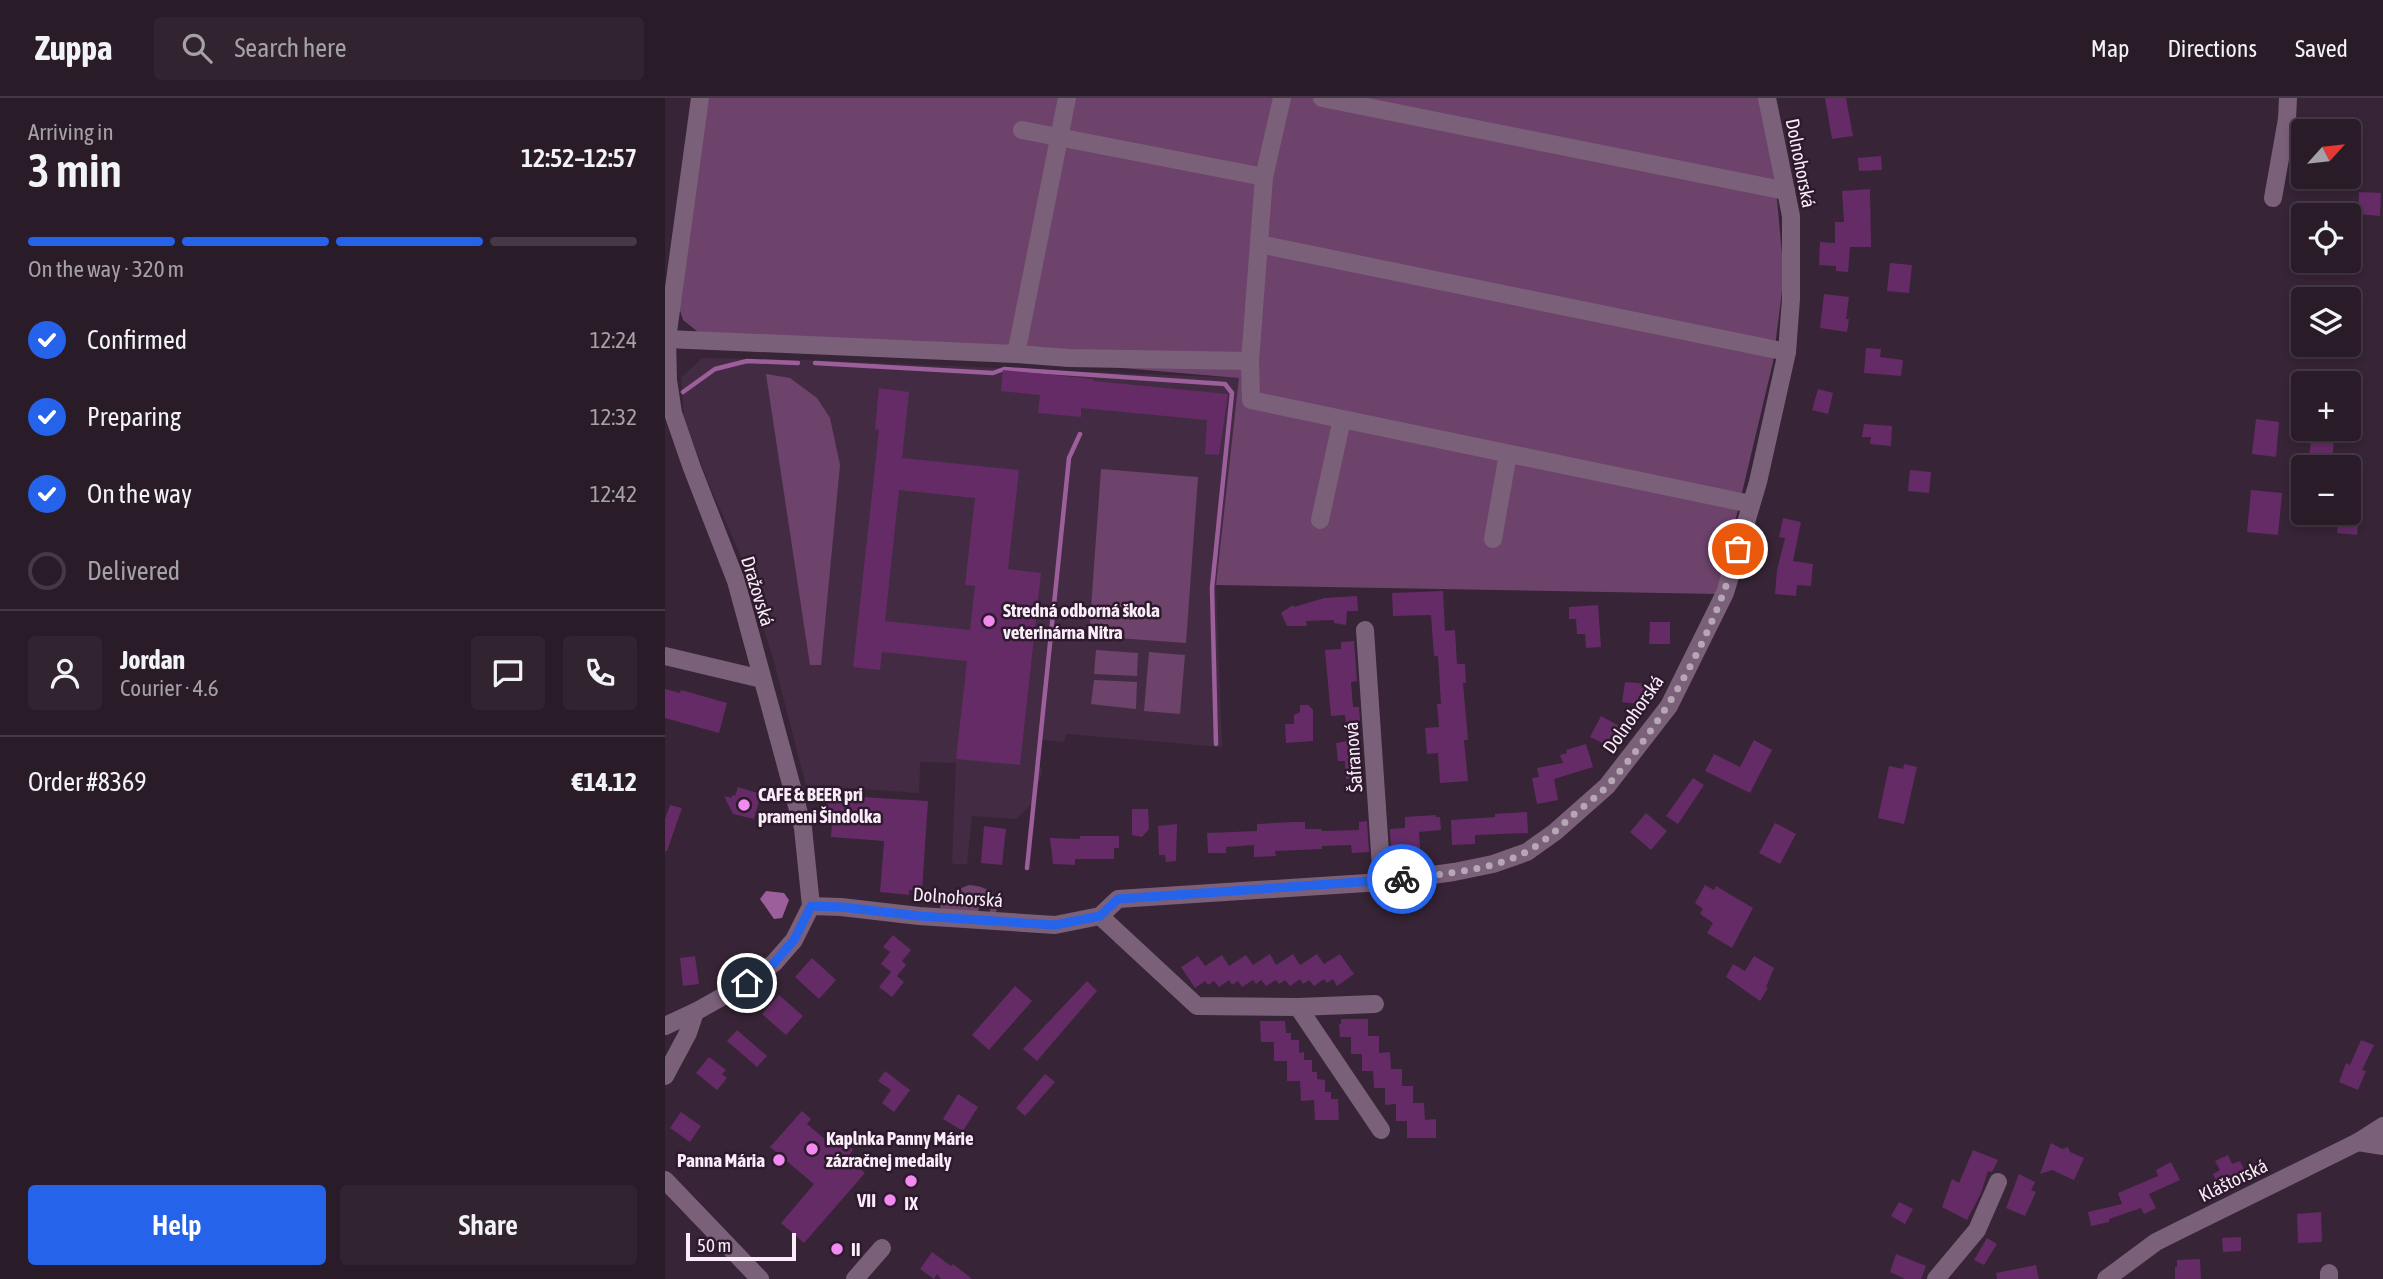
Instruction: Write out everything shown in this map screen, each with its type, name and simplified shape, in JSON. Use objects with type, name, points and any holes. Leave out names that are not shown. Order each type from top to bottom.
[{"type":"street","name":"Dražovská","points":[[700,98],[667,339],[668,380],[673,413],[736,581],[803,828],[811,906]]},
{"type":"street","points":[[1016,354],[1067,98]]},
{"type":"street","points":[[1282,98],[1264,177],[1250,361],[1251,400],[1751,504]]},
{"type":"street","points":[[1322,98],[1786,191]]},
{"type":"street","name":"Dolnohorská","points":[[811,906],[1055,925],[1100,916],[1118,899],[1382,882],[1454,872],[1511,859],[1527,852],[1555,832],[1607,786],[1669,706],[1725,593],[1751,504],[1787,352],[1791,299],[1791,216],[1767,98]]},
{"type":"street","points":[[2273,198],[2288,98]]},
{"type":"street","points":[[1022,130],[1264,177]]},
{"type":"street","points":[[1259,244],[1787,352]]},
{"type":"street","points":[[667,339],[1069,358],[1250,361]]},
{"type":"street","points":[[1319,520],[1342,419]]},
{"type":"street","points":[[1493,539],[1508,454]]},
{"type":"street","name":"Šafranová","points":[[1365,630],[1382,882]]},
{"type":"street","points":[[665,656],[762,679]]},
{"type":"street","points":[[665,1026],[747,983],[774,963],[794,940],[811,906]]},
{"type":"street","points":[[1100,916],[1197,1006],[1298,1007],[1375,1004]]},
{"type":"street","points":[[1298,1007],[1381,1130]]},
{"type":"street","points":[[665,1076],[688,1033],[695,1012]]},
{"type":"street","name":"Kláštorská","points":[[2106,1279],[2121,1273],[2176,1232],[2358,1142],[2383,1126]]},
{"type":"street","points":[[2358,1142],[2383,1146]]},
{"type":"street","points":[[665,1180],[761,1279]]},
{"type":"street","points":[[1936,1279],[1977,1230],[1998,1182]]},
{"type":"street","points":[[855,1279],[882,1248]]},
{"type":"shaded area","points":[[709,98],[1762,98],[1773,157],[1784,275],[1773,362],[1718,594],[1216,585],[1239,378],[698,332],[683,320],[677,301]]},
{"type":"shaded area","name":"Stredná odborná škola veterinárna Nitra","points":[[702,358],[1240,378],[1216,585],[1222,747],[1066,734],[1064,742],[1042,740],[1039,766],[1042,770],[1037,784],[1036,800],[1016,819],[972,816],[967,864],[952,862],[956,763],[920,762],[919,793],[806,785],[773,658],[739,552],[684,418],[681,378]]},
{"type":"shaded area","points":[[766,374],[790,378],[817,398],[830,418],[840,465],[821,665],[810,665]]},
{"type":"shaded area","points":[[1101,469],[1198,477],[1186,643],[1089,636]]},
{"type":"shaded area","points":[[1096,650],[1138,653],[1137,676],[1094,674]]},
{"type":"shaded area","points":[[1149,652],[1185,655],[1180,714],[1144,711]]},
{"type":"shaded area","points":[[1094,680],[1137,682],[1136,709],[1091,704]]},
{"type":"shaded area","points":[[969,885],[978,886],[995,896],[998,900],[996,913],[989,915],[991,905],[980,904],[978,912],[941,911],[940,906],[947,899]]},
{"type":"shaded area","points":[[766,891],[784,893],[789,900],[782,918],[774,919],[760,899]]},
{"type":"building","points":[[1825,98],[1846,98],[1853,136],[1832,139]]},
{"type":"building","points":[[1881,156],[1882,170],[1859,171],[1858,158]]},
{"type":"building","points":[[1870,189],[1871,247],[1850,247],[1848,272],[1836,271],[1836,266],[1819,265],[1820,242],[1835,243],[1835,222],[1844,222],[1842,191]]},
{"type":"building","points":[[2359,192],[2381,193],[2380,216],[2361,214],[2361,203],[2358,203]]},
{"type":"building","points":[[1890,263],[1912,265],[1909,293],[1887,291]]},
{"type":"building","points":[[1824,294],[1849,297],[1847,332],[1820,328]]},
{"type":"building","points":[[1866,348],[1881,349],[1880,357],[1903,360],[1901,376],[1864,373]]},
{"type":"building","points":[[1003,370],[1228,394],[1219,455],[1205,454],[1207,420],[1081,408],[1081,417],[1038,413],[1040,395],[1001,391]]},
{"type":"building","points":[[879,388],[909,392],[902,458],[1019,470],[1008,569],[1041,573],[1020,765],[956,759],[967,661],[882,652],[880,670],[853,667],[879,430],[875,429]],"holes":[[[899,490],[975,498],[965,585],[975,586],[970,630],[885,621]]]},
{"type":"building","points":[[1818,389],[1833,393],[1828,414],[1812,410]]},
{"type":"building","points":[[2256,419],[2279,422],[2276,457],[2252,454]]},
{"type":"building","points":[[1864,424],[1892,426],[1891,446],[1870,444],[1871,437],[1862,437]]},
{"type":"building","points":[[2311,441],[2334,441],[2333,455],[2309,455]]},
{"type":"building","points":[[1910,470],[1931,472],[1929,493],[1908,491]]},
{"type":"building","points":[[2251,490],[2282,493],[2278,535],[2247,532]]},
{"type":"building","points":[[1783,518],[1801,522],[1793,561],[1813,564],[1811,586],[1797,585],[1796,596],[1775,594],[1777,570],[1785,538],[1779,537]]},
{"type":"building","points":[[2338,525],[2358,525],[2357,535],[2337,533]]},
{"type":"building","points":[[1443,591],[1445,631],[1455,630],[1457,664],[1465,664],[1466,683],[1463,683],[1468,740],[1464,740],[1468,781],[1440,783],[1438,753],[1427,754],[1425,728],[1439,727],[1437,704],[1441,704],[1438,656],[1434,656],[1431,615],[1393,616],[1392,593]]},
{"type":"building","points":[[1357,596],[1358,611],[1347,611],[1346,625],[1334,623],[1334,620],[1306,621],[1307,626],[1287,626],[1281,613],[1293,605],[1294,607],[1324,598]]},
{"type":"building","points":[[1598,605],[1601,647],[1586,648],[1585,634],[1577,634],[1576,619],[1569,619],[1569,607]]},
{"type":"building","points":[[1650,622],[1670,622],[1670,644],[1649,644]]},
{"type":"building","points":[[1354,641],[1357,681],[1351,682],[1353,707],[1359,707],[1360,721],[1346,722],[1345,715],[1331,716],[1325,650],[1341,649],[1341,642]]},
{"type":"building","points":[[1625,682],[1649,684],[1647,705],[1622,702]]},
{"type":"building","points":[[665,689],[680,693],[681,690],[727,703],[719,733],[665,718]]},
{"type":"building","points":[[1300,705],[1308,705],[1313,710],[1313,741],[1286,743],[1285,724],[1294,724],[1294,715],[1300,712]]},
{"type":"building","points":[[1601,716],[1621,727],[1611,747],[1590,737]]},
{"type":"building","points":[[1354,740],[1358,778],[1346,779],[1345,761],[1338,761],[1336,743]]},
{"type":"building","points":[[1754,740],[1772,750],[1750,793],[1705,771],[1714,754],[1740,767]]},
{"type":"building","points":[[1586,744],[1593,767],[1554,779],[1558,800],[1537,804],[1532,778],[1539,777],[1537,768],[1563,763],[1560,755],[1567,753],[1566,750]]},
{"type":"building","points":[[1904,764],[1917,767],[1904,824],[1878,818],[1889,766],[1903,769]]},
{"type":"building","points":[[1693,778],[1704,785],[1678,824],[1666,816]]},
{"type":"building","name":"CAFE & BEER pri prameni Šindolka","points":[[738,787],[761,794],[754,819],[733,814],[724,796],[732,798]]},
{"type":"building","points":[[828,795],[928,801],[922,891],[909,890],[909,895],[880,892],[884,841],[831,837],[832,823],[826,823]]},
{"type":"building","points":[[670,805],[682,808],[665,851],[665,819]]},
{"type":"building","points":[[1132,809],[1148,809],[1149,829],[1142,837],[1132,835]]},
{"type":"building","points":[[1527,812],[1528,833],[1475,835],[1475,844],[1452,845],[1451,820]]},
{"type":"building","points":[[1646,813],[1667,831],[1651,850],[1630,832]]},
{"type":"building","points":[[1405,817],[1440,817],[1441,830],[1419,832],[1421,865],[1412,866],[1403,850],[1391,851],[1390,829],[1405,828]]},
{"type":"building","points":[[1367,821],[1369,852],[1352,853],[1351,845],[1322,846],[1322,849],[1275,851],[1276,856],[1254,857],[1254,845],[1226,847],[1226,853],[1208,853],[1207,833],[1257,831],[1257,824],[1293,822],[1305,822],[1305,829],[1359,830],[1359,822]]},
{"type":"building","points":[[1775,823],[1796,834],[1780,864],[1759,853]]},
{"type":"building","points":[[1177,824],[1176,861],[1166,862],[1165,855],[1159,855],[1158,826]]},
{"type":"building","points":[[984,826],[1006,829],[1002,865],[981,863]]},
{"type":"building","points":[[1080,836],[1119,836],[1119,848],[1114,848],[1114,859],[1075,859],[1075,865],[1053,864],[1050,838],[1080,839]]},
{"type":"building","points":[[1705,885],[1714,890],[1716,886],[1753,908],[1732,948],[1707,933],[1713,923],[1700,914],[1703,909],[1695,903]]},
{"type":"building","points":[[893,935],[911,950],[902,961],[906,965],[897,976],[904,982],[892,997],[879,987],[891,972],[881,964],[890,952],[883,947]]},
{"type":"building","points":[[1270,954],[1276,965],[1293,954],[1300,965],[1317,954],[1324,964],[1340,954],[1354,974],[1337,986],[1333,979],[1327,983],[1324,979],[1314,986],[1309,980],[1303,984],[1300,979],[1290,986],[1285,980],[1279,984],[1276,980],[1266,986],[1261,980],[1256,984],[1253,980],[1242,987],[1238,981],[1232,985],[1229,980],[1219,987],[1214,981],[1208,985],[1205,981],[1195,988],[1181,967],[1198,956],[1205,966],[1222,955],[1229,966],[1246,955],[1253,965]]},
{"type":"building","points":[[695,956],[699,984],[683,986],[680,958]]},
{"type":"building","points":[[1754,956],[1774,968],[1766,987],[1768,988],[1760,1001],[1726,977],[1733,964],[1745,971]]},
{"type":"building","points":[[812,958],[836,980],[819,999],[795,977]]},
{"type":"building","points":[[1087,981],[1097,991],[1037,1061],[1023,1049]]},
{"type":"building","points":[[1015,986],[1032,1001],[989,1050],[972,1035]]},
{"type":"building","points":[[779,995],[803,1016],[786,1035],[762,1014]]},
{"type":"building","points":[[1341,1019],[1368,1019],[1368,1036],[1379,1036],[1379,1053],[1390,1052],[1391,1069],[1402,1069],[1402,1086],[1413,1086],[1413,1103],[1424,1103],[1425,1120],[1436,1119],[1436,1138],[1407,1138],[1407,1121],[1396,1121],[1396,1104],[1385,1105],[1385,1088],[1374,1088],[1373,1071],[1362,1071],[1362,1054],[1351,1054],[1351,1037],[1340,1037]]},
{"type":"building","points":[[1260,1021],[1285,1021],[1286,1033],[1291,1033],[1291,1040],[1299,1040],[1299,1053],[1304,1052],[1304,1060],[1312,1060],[1312,1072],[1317,1072],[1317,1079],[1325,1080],[1325,1092],[1331,1092],[1331,1099],[1338,1099],[1339,1120],[1315,1120],[1314,1100],[1301,1101],[1300,1081],[1287,1081],[1287,1061],[1274,1061],[1274,1042],[1261,1042]]},
{"type":"building","points":[[737,1030],[767,1056],[757,1067],[727,1041]]},
{"type":"building","points":[[2361,1040],[2374,1045],[2362,1070],[2366,1071],[2358,1090],[2339,1082],[2346,1063],[2350,1065]]},
{"type":"building","points":[[709,1057],[726,1070],[722,1074],[727,1078],[717,1090],[696,1073]]},
{"type":"building","points":[[885,1071],[910,1090],[894,1112],[882,1103],[891,1090],[878,1081]]},
{"type":"building","points":[[1045,1074],[1055,1082],[1025,1116],[1016,1108]]},
{"type":"building","points":[[958,1094],[978,1107],[963,1131],[943,1119]]},
{"type":"building","points":[[802,1111],[811,1119],[807,1124],[827,1141],[833,1134],[853,1150],[847,1158],[865,1173],[804,1243],[781,1223],[814,1184],[770,1147]]},
{"type":"building","points":[[681,1112],[701,1126],[690,1142],[670,1128]]},
{"type":"building","points":[[2051,1143],[2062,1149],[2068,1147],[2070,1152],[2084,1158],[2074,1180],[2052,1170],[2040,1174]]},
{"type":"building","points":[[1973,1150],[1998,1160],[1992,1172],[1988,1171],[1981,1193],[1967,1220],[1942,1207],[1952,1179],[1959,1183]]},
{"type":"building","points":[[2228,1155],[2232,1164],[2240,1161],[2246,1174],[2218,1186],[2213,1174],[2220,1170],[2215,1161]]},
{"type":"building","points":[[2171,1162],[2180,1180],[2149,1194],[2156,1208],[2144,1214],[2141,1208],[2109,1219],[2109,1222],[2091,1226],[2088,1212],[2122,1204],[2118,1193],[2158,1176],[2156,1170]]},
{"type":"building","points":[[2019,1174],[2035,1182],[2031,1190],[2036,1192],[2025,1216],[2006,1208]]},
{"type":"building","points":[[1899,1202],[1913,1209],[1905,1224],[1891,1216]]},
{"type":"building","points":[[2321,1212],[2322,1242],[2298,1243],[2297,1214]]},
{"type":"building","points":[[2241,1237],[2241,1251],[2223,1252],[2222,1238]]},
{"type":"building","points":[[1987,1238],[1997,1244],[1984,1265],[1974,1260]]},
{"type":"building","points":[[932,1252],[972,1279],[941,1279],[937,1274],[934,1279],[920,1269]]},
{"type":"building","points":[[1896,1254],[1926,1266],[1921,1279],[1905,1279],[1890,1272]]},
{"type":"building","points":[[2200,1259],[2201,1279],[2175,1279],[2177,1260]]},
{"type":"building","points":[[2036,1265],[2039,1279],[1997,1279],[1996,1273]]},
{"type":"waterway","points":[[683,392],[715,369],[747,361],[798,363]]},
{"type":"waterway","points":[[815,363],[993,373],[1004,369],[1225,384],[1232,393],[1212,588],[1216,744]]},
{"type":"waterway","points":[[1027,868],[1069,458],[1080,434]]},
{"type":"way so far","points":[[1402,879],[1454,872],[1511,859],[1527,852],[1555,832],[1607,786],[1669,706],[1725,593],[1738,549]]},
{"type":"place","name":"Stredná odborná škola veterinárna Nitra","points":[[989,621]]},
{"type":"place","name":"CAFE & BEER pri prameni Šindolka","points":[[744,805]]},
{"type":"place","name":"Kaplnka Panny Márie zázračnej medaily","points":[[812,1149]]},
{"type":"place","name":"Panna Mária","points":[[779,1160]]},
{"type":"place","name":"IX","points":[[911,1181]]},
{"type":"place","name":"VII","points":[[890,1200]]},
{"type":"place","name":"II","points":[[837,1249]]},
{"type":"route","points":[[747,983],[774,963],[794,940],[811,906],[1055,925],[1100,916],[1118,899],[1402,879]]}]
